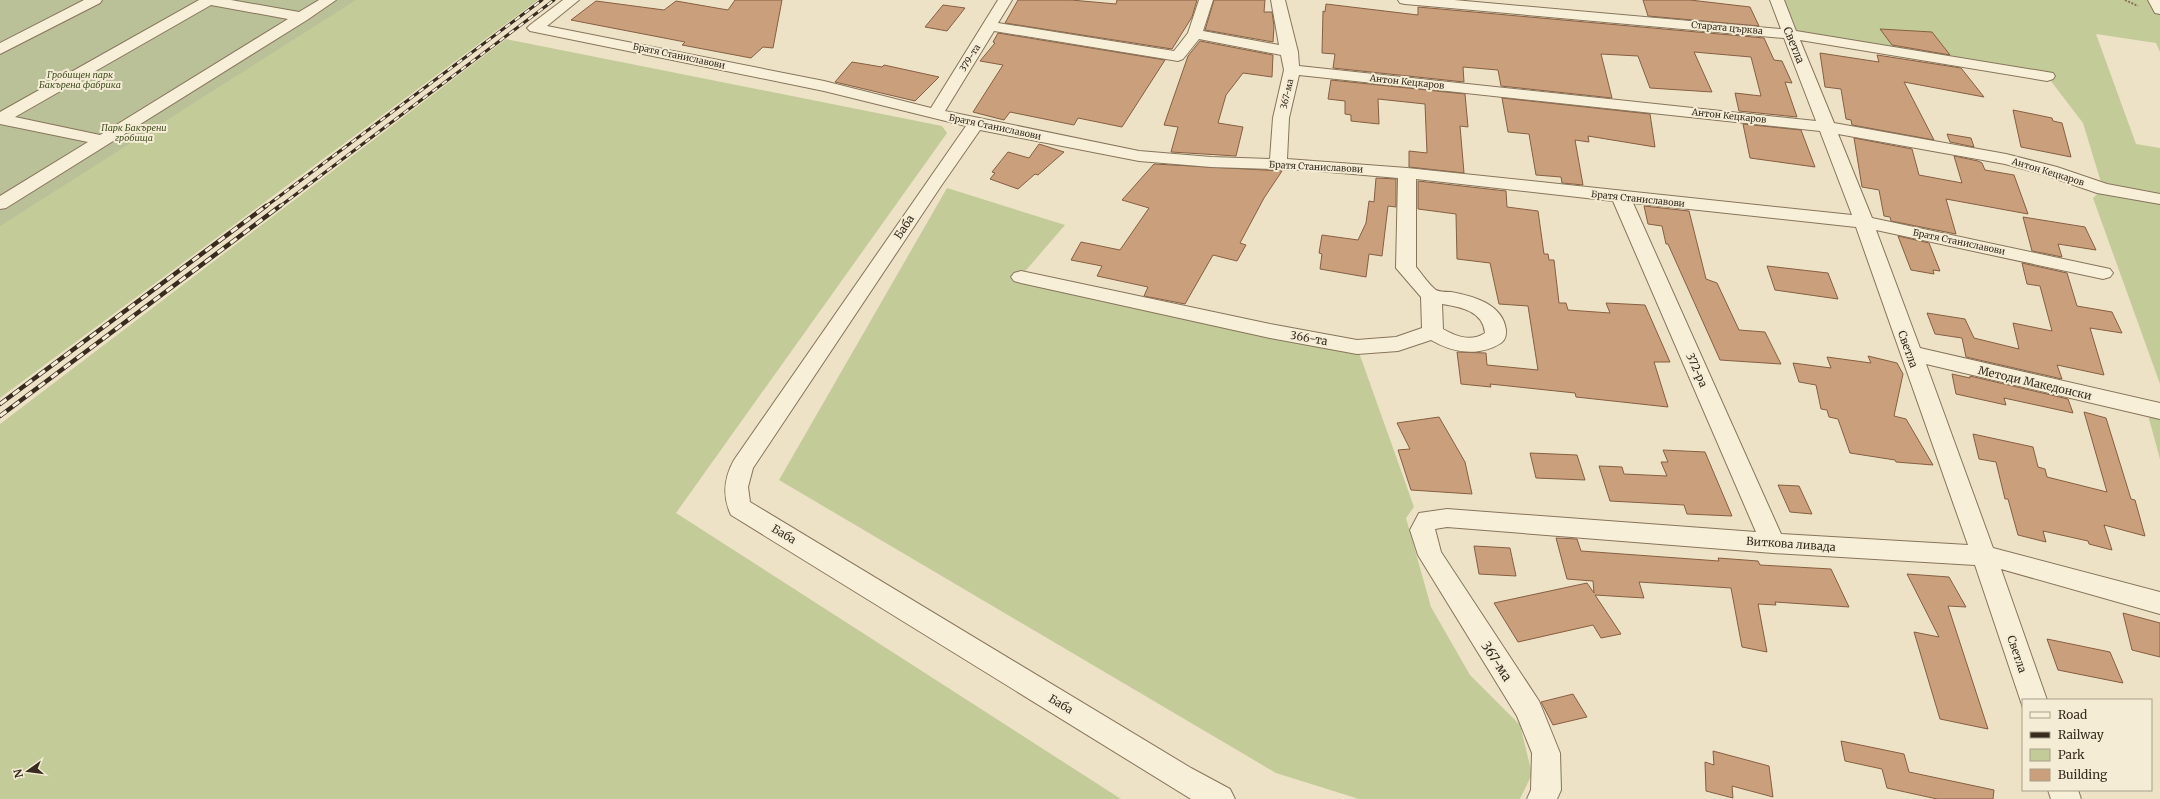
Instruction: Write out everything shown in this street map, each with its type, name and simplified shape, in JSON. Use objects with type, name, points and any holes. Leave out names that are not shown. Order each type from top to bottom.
[{"type":"street","points":[[0,49],[95,0]]},
{"type":"street","points":[[0,119],[208,0],[302,17]]},
{"type":"street","points":[[0,204],[328,0]]},
{"type":"street","name":"Братя Станиславови","points":[[572,0],[535,28],[817,85],[935,115],[1138,156],[1211,162],[1308,165],[1407,173],[1864,222],[2103,273]]},
{"type":"street","name":"379-та","points":[[935,115],[1005,0]]},
{"type":"street","points":[[990,26],[1068,40],[1178,56],[1195,34],[1206,0]]},
{"type":"street","name":"367-ма","points":[[1278,0],[1290,52],[1292,70],[1281,118],[1278,165]]},
{"type":"street","name":"Старата църква","points":[[1405,0],[1790,34],[2047,76]]},
{"type":"street","points":[[1595,0],[1600,18]]},
{"type":"street","name":"Светла","points":[[1777,0],[1864,222],[1984,556],[2033,699]]},
{"type":"street","points":[[2155,0],[2160,10]]},
{"type":"street","points":[[1195,34],[1290,52]]},
{"type":"street","name":"Антон Кецкаров","points":[[1292,70],[1827,127],[2006,159],[2051,171],[2103,189],[2160,200]]},
{"type":"street","points":[[0,119],[101,140]]},
{"type":"street","name":"Баба","points":[[976,124],[933,184],[742,466],[737,480],[735,497],[740,508],[1181,778],[1220,799]]},
{"type":"street","points":[[1407,173],[1406,268],[1431,296],[1433,332],[1445,340],[1460,345],[1475,346],[1488,342],[1496,336],[1497,327],[1491,318],[1471,303],[1461,300],[1431,296]]},
{"type":"street","name":"372-ра","points":[[1621,197],[1773,543]]},
{"type":"street","name":"366-та","points":[[1021,277],[1270,331],[1357,347],[1398,344],[1433,332]]},
{"type":"street","name":"Методи Македонски","points":[[1910,353],[2160,412]]},
{"type":"street","name":"Виткова ливада","points":[[1422,530],[1428,520],[1446,518],[1773,543],[1984,556],[2005,560],[2160,603]]},
{"type":"street","name":"367-ма","points":[[1422,530],[1430,554],[1529,710],[1546,753],[1546,790],[1542,799]]},
{"type":"green space","name":"Парк Бакърени гробища","points":[[0,0],[538,0],[0,398]]},
{"type":"green space","name":"Гробищен парк Бакърена фабрика","points":[[0,0],[356,0],[0,226]]},
{"type":"green space","points":[[1777,0],[2155,0],[2160,10],[2160,52],[2156,43],[2096,34],[2136,144],[2160,148],[2160,384],[2093,198],[2103,189],[2083,123],[2047,76],[1790,34]]},
{"type":"green space","points":[[506,39],[942,126],[947,133],[676,513],[1121,799],[0,799],[0,424]]},
{"type":"green space","points":[[947,188],[1065,225],[1021,276],[1357,347],[1414,507],[1406,518],[1431,607],[1470,675],[1520,725],[1532,774],[1520,799],[1359,799],[1276,773],[779,480]]},
{"type":"green space","points":[[2146,408],[2160,411],[2160,459]]},
{"type":"building","points":[[735,0],[782,0],[773,48],[763,47],[751,58],[682,45],[685,42],[571,20],[596,1],[664,10],[676,1],[728,10]]},
{"type":"building","points":[[1018,0],[1071,0],[1116,4],[1117,0],[1197,0],[1192,17],[1172,49],[1005,23]]},
{"type":"building","points":[[1214,0],[1265,0],[1264,12],[1272,12],[1274,26],[1273,42],[1205,30]]},
{"type":"building","points":[[1643,0],[1690,0],[1750,7],[1759,26],[1648,16]]},
{"type":"building","points":[[1326,4],[1418,15],[1418,7],[1764,38],[1774,60],[1782,61],[1792,83],[1785,82],[1797,117],[1739,111],[1735,93],[1761,96],[1751,57],[1694,52],[1712,92],[1650,88],[1638,56],[1601,54],[1612,98],[1501,86],[1498,70],[1463,67],[1464,82],[1333,68],[1335,54],[1322,53],[1323,11],[1325,12]]},
{"type":"building","points":[[943,5],[965,8],[947,31],[925,27]]},
{"type":"building","points":[[1880,29],[1932,32],[1950,55],[1892,45]]},
{"type":"building","points":[[998,33],[1165,60],[1122,127],[1078,118],[1074,125],[1010,112],[1004,120],[973,112],[1003,65],[980,61],[995,43],[993,42]]},
{"type":"building","points":[[1200,41],[1273,55],[1272,77],[1243,73],[1226,95],[1218,123],[1243,127],[1236,156],[1171,152],[1178,127],[1164,125],[1188,56]]},
{"type":"building","points":[[1820,53],[1879,62],[1877,55],[1961,68],[1984,97],[1904,82],[1934,140],[1852,125],[1851,120],[1846,119],[1841,89],[1825,87]]},
{"type":"building","points":[[852,62],[882,67],[884,65],[939,77],[915,101],[835,82]]},
{"type":"building","points":[[1331,80],[1465,94],[1468,127],[1460,126],[1464,173],[1409,167],[1409,151],[1427,153],[1425,104],[1378,99],[1379,124],[1351,121],[1351,115],[1345,114],[1345,101],[1328,99]]},
{"type":"building","points":[[1502,98],[1650,114],[1655,147],[1588,136],[1589,142],[1575,140],[1583,185],[1562,183],[1561,177],[1536,175],[1529,134],[1508,132]]},
{"type":"building","points":[[2013,110],[2052,118],[2053,121],[2062,123],[2071,157],[2021,147]]},
{"type":"building","points":[[1743,124],[1801,130],[1815,167],[1750,158]]},
{"type":"building","points":[[1947,134],[1971,138],[1974,147],[1950,142]]},
{"type":"building","points":[[1854,138],[1912,149],[1919,175],[1962,183],[1954,156],[1978,161],[1982,163],[1985,170],[2014,175],[2028,214],[1946,199],[1956,234],[1891,221],[1890,217],[1884,216],[1879,190],[1862,187]]},
{"type":"building","points":[[1039,144],[1064,152],[1038,175],[1035,174],[1018,189],[990,179],[995,173],[992,172],[1008,152],[1029,158]]},
{"type":"building","points":[[1154,164],[1282,171],[1264,198],[1240,243],[1246,245],[1237,261],[1213,255],[1185,304],[1144,296],[1148,287],[1097,276],[1102,266],[1071,260],[1081,242],[1120,250],[1149,208],[1122,200]]},
{"type":"building","points":[[1376,178],[1396,179],[1396,207],[1388,206],[1382,256],[1369,254],[1366,277],[1320,269],[1322,254],[1319,253],[1322,235],[1358,240],[1366,223],[1369,201],[1374,202]]},
{"type":"building","points":[[1418,181],[1506,191],[1507,207],[1538,211],[1544,254],[1548,254],[1549,260],[1554,260],[1559,303],[1566,303],[1568,310],[1610,313],[1606,303],[1645,305],[1670,362],[1654,362],[1668,407],[1576,397],[1575,393],[1490,384],[1491,387],[1461,384],[1457,352],[1486,353],[1487,365],[1538,370],[1528,306],[1499,304],[1490,263],[1457,259],[1456,214],[1418,209]]},
{"type":"building","points":[[1644,206],[1689,211],[1706,279],[1717,283],[1739,330],[1765,332],[1781,364],[1720,360],[1668,244],[1666,244],[1662,226],[1648,224]]},
{"type":"building","points":[[2023,217],[2085,227],[2096,250],[2058,244],[2062,257],[2032,251]]},
{"type":"building","points":[[1898,236],[1929,243],[1940,271],[1933,270],[1934,274],[1911,270]]},
{"type":"building","points":[[2022,263],[2067,273],[2077,306],[2112,312],[2122,333],[2090,328],[2104,375],[2057,365],[2062,379],[1966,357],[1962,338],[1935,334],[1927,313],[1965,319],[1974,338],[2019,349],[2013,323],[2052,331],[2040,286],[2027,284]]},
{"type":"building","points":[[1767,266],[1828,273],[1838,299],[1775,290]]},
{"type":"building","points":[[1868,356],[1897,363],[1903,374],[1894,416],[1906,419],[1933,465],[1896,462],[1895,460],[1850,453],[1838,419],[1829,417],[1827,410],[1821,409],[1816,385],[1799,382],[1793,363],[1831,368],[1827,357],[1871,363]]},
{"type":"building","points":[[1952,374],[1970,378],[1970,376],[2068,399],[2073,413],[2004,398],[2006,405],[1956,394]]},
{"type":"building","points":[[2084,412],[2106,418],[2131,499],[2135,500],[2145,536],[2104,525],[2112,550],[2089,544],[2088,541],[2043,531],[2046,542],[2018,535],[2008,499],[2005,499],[1996,462],[1979,459],[1973,434],[2033,447],[2038,467],[2045,469],[2047,477],[2107,492]]},
{"type":"building","points":[[1439,417],[1465,462],[1472,494],[1411,490],[1398,450],[1410,449],[1397,423]]},
{"type":"building","points":[[1663,450],[1705,452],[1732,516],[1687,514],[1684,505],[1610,501],[1599,466],[1622,467],[1624,474],[1667,476],[1661,462],[1668,462]]},
{"type":"building","points":[[1530,453],[1577,455],[1585,480],[1536,478]]},
{"type":"building","points":[[1778,485],[1799,486],[1812,514],[1790,512]]},
{"type":"building","points":[[1556,538],[1577,539],[1581,551],[1719,561],[1718,558],[1758,561],[1760,565],[1831,569],[1849,607],[1775,602],[1776,605],[1758,604],[1767,652],[1742,647],[1731,588],[1639,582],[1644,598],[1595,595],[1621,634],[1601,638],[1593,625],[1518,642],[1494,603],[1587,583],[1594,593],[1593,581],[1567,579]]},
{"type":"building","points":[[1474,546],[1510,548],[1516,576],[1479,574]]},
{"type":"building","points":[[1907,574],[1949,577],[1966,607],[1948,606],[1988,729],[1940,719],[1914,632],[1939,637]]},
{"type":"building","points":[[2123,613],[2160,623],[2160,657],[2132,650]]},
{"type":"building","points":[[2047,639],[2110,652],[2123,683],[2058,670]]},
{"type":"building","points":[[1573,694],[1587,717],[1553,725],[1541,702]]},
{"type":"building","points":[[1841,741],[1904,754],[1909,772],[1994,790],[1993,799],[1937,799],[1887,788],[1882,769],[1845,761]]},
{"type":"building","points":[[1713,751],[1769,766],[1773,797],[1732,786],[1733,798],[1706,791],[1705,762],[1714,765]]},
{"type":"railway","points":[[265,207],[542,0]]},
{"type":"railway","points":[[279,207],[554,0]]},
{"type":"railway","points":[[0,404],[266,206]]},
{"type":"railway","points":[[0,416],[280,206]]}]
